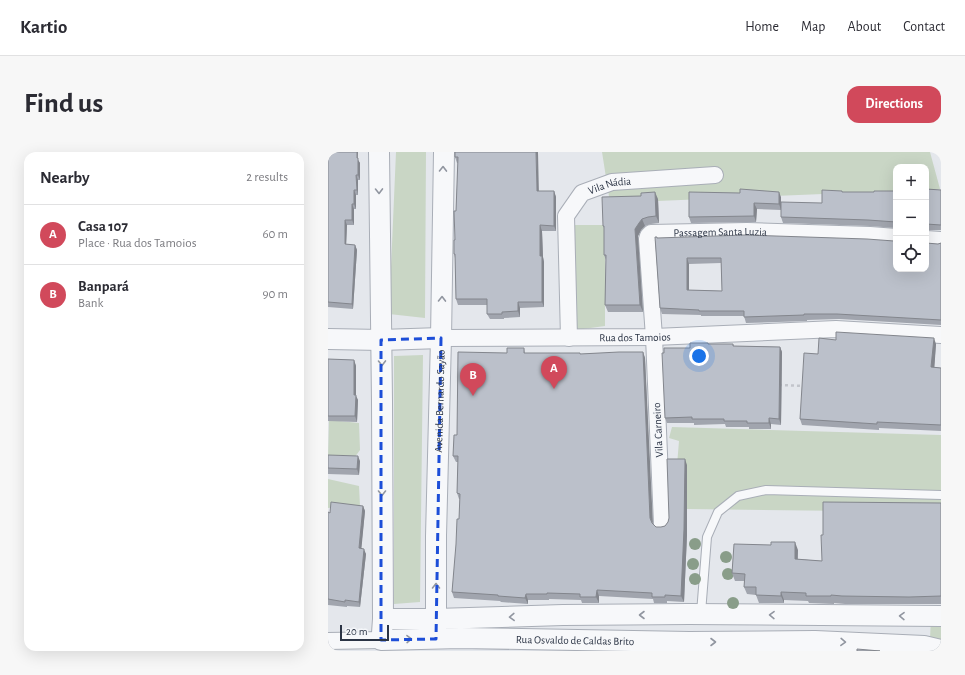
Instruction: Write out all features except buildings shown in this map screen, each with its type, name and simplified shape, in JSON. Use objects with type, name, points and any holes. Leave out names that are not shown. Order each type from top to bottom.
[{"type":"street","points":[[379,152],[382,340],[382,645]]},
{"type":"street","name":"Avenida Bernardo Sayão","points":[[436,645],[436,536],[444,152]]},
{"type":"street","name":"Vila Nádia","points":[[569,338],[566,216],[582,192],[612,182],[715,175]]},
{"type":"street","name":"Passagem Santa Luzia","points":[[654,337],[647,239],[651,233],[748,231],[854,234],[893,237]]},
{"type":"street","points":[[929,239],[941,240]]},
{"type":"street","name":"Rua dos Tamoios","points":[[328,339],[382,340],[441,338],[654,337],[836,329],[941,335]]},
{"type":"street","name":"Vila Carneiro","points":[[654,337],[662,524]]},
{"type":"street","points":[[689,642],[695,614]]},
{"type":"street","name":"Rua Osvaldo de Caldas Brito","points":[[382,619],[695,614],[933,616]]},
{"type":"street","points":[[932,648],[933,616]]},
{"type":"street","name":"Rua Osvaldo de Caldas Brito","points":[[328,641],[382,645],[436,645],[460,638],[689,642],[815,641],[932,648]]},
{"type":"lane","points":[[695,614],[707,537],[718,512],[738,496],[766,490],[941,495]]},
{"type":"path","points":[[772,385],[809,386]]},
{"type":"highlighted area","points":[[441,338],[436,639],[381,640],[381,340]]},
{"type":"green space","points":[[396,152],[426,152],[425,318],[389,314]]},
{"type":"green space","points":[[602,152],[930,152],[940,189],[929,190],[929,164],[893,164],[893,191],[610,203]]},
{"type":"green space","points":[[573,225],[605,225],[605,326],[576,330]]},
{"type":"green space","points":[[423,355],[420,602],[394,604],[394,356]]},
{"type":"green space","points":[[329,420],[359,423],[360,450],[352,461],[328,457]]},
{"type":"green space","points":[[672,427],[941,435],[941,512],[687,509],[687,465],[677,465],[679,441],[669,438]]},
{"type":"green space","points":[[328,479],[359,486],[360,506],[328,508]]},
{"type":"green space","points":[[931,618],[941,618],[941,642],[930,639]]},
{"type":"place","name":"Casa 107","points":[[554,389]]},
{"type":"place","name":"Banpará","points":[[473,396]]}]
